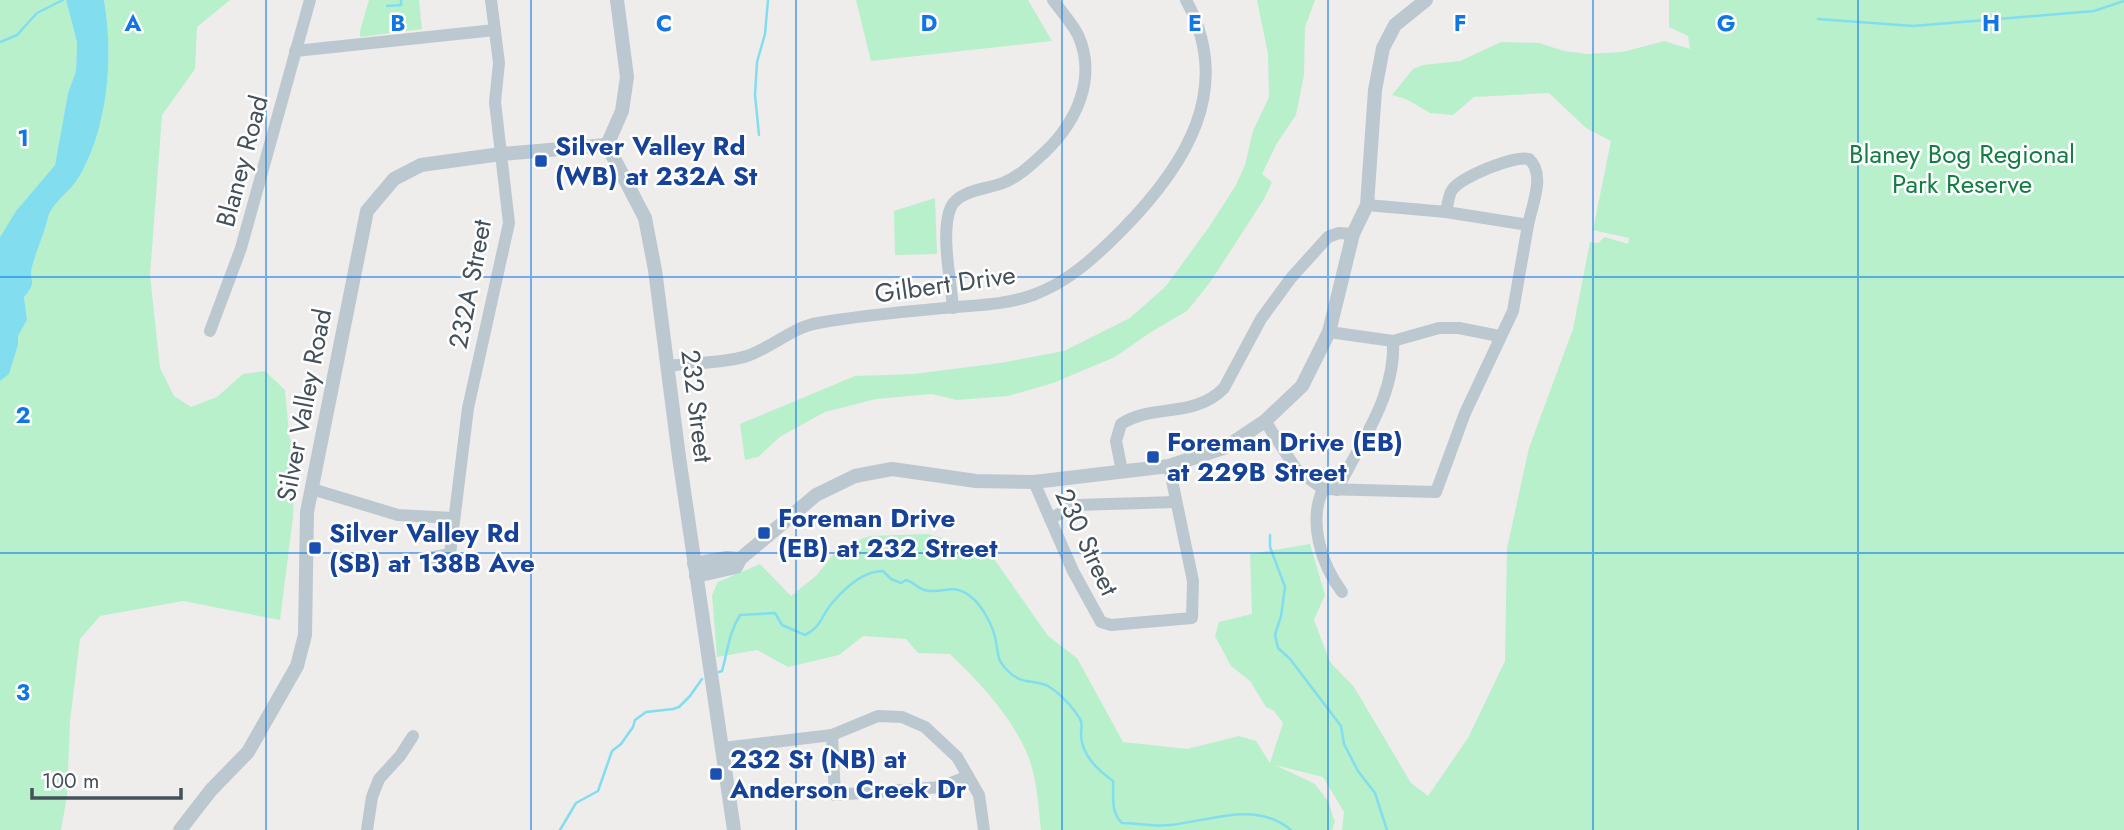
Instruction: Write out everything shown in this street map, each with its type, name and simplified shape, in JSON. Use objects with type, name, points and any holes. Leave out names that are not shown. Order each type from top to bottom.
[{"type":"street","name":"Blaney Road","points":[[210,331],[242,248],[310,0]]},
{"type":"street","name":"232A Street","points":[[429,558],[450,554],[468,408],[509,223],[494,94],[499,68],[491,0]]},
{"type":"street","points":[[607,145],[622,111],[626,85],[617,0]]},
{"type":"street","points":[[953,308],[947,226],[952,205],[961,196],[1006,182],[1028,168],[1054,144],[1075,113],[1085,88],[1085,65],[1078,36],[1054,0]]},
{"type":"street","name":"Gilbert Drive","points":[[668,366],[745,357],[816,323],[1001,304],[1035,295],[1067,279],[1095,258],[1151,200],[1182,157],[1196,126],[1204,95],[1205,49],[1195,16],[1186,0]]},
{"type":"street","points":[[695,570],[736,567],[740,559],[816,495],[855,476],[892,469],[976,481],[1034,482],[1168,466],[1226,447],[1265,421],[1302,386],[1329,332],[1353,234],[1367,205],[1375,90],[1383,48],[1395,25],[1426,0]]},
{"type":"street","points":[[295,51],[495,30]]},
{"type":"street","name":"Silver Valley Road","points":[[180,830],[211,790],[248,752],[297,666],[305,635],[307,512],[367,211],[394,179],[421,165],[501,154],[607,145]]},
{"type":"street","name":"232 Street","points":[[607,145],[645,218],[655,270],[695,570],[734,830]]},
{"type":"street","points":[[1265,421],[1296,469],[1323,489],[1436,492],[1465,413],[1513,311],[1538,173],[1533,162],[1523,157],[1510,159],[1456,186],[1450,194],[1446,212]]},
{"type":"street","points":[[1367,205],[1446,212],[1528,225]]},
{"type":"street","points":[[1122,471],[1116,441],[1121,424],[1138,416],[1196,406],[1216,396],[1224,388],[1273,299],[1328,237],[1339,233],[1353,234]]},
{"type":"street","points":[[1329,332],[1393,341],[1439,328],[1459,328],[1499,336]]},
{"type":"street","points":[[1337,490],[1371,428],[1387,386],[1394,356],[1393,341]]},
{"type":"street","points":[[1050,519],[1075,505],[1176,502],[1168,466]]},
{"type":"street","name":"230 Street","points":[[1034,482],[1073,571],[1101,622],[1111,625],[1192,618],[1193,582],[1176,502]]},
{"type":"street","points":[[312,489],[398,515],[453,518]]},
{"type":"street","points":[[1323,489],[1316,518],[1329,575],[1342,592]]},
{"type":"street","points":[[723,748],[832,735],[878,716],[902,717],[925,727],[957,757],[979,795],[985,830]]},
{"type":"street","points":[[832,735],[835,795],[941,787],[968,776]]},
{"type":"street","points":[[367,830],[372,797],[379,779],[400,756],[413,736]]},
{"type":"green space","points":[[0,0],[66,0],[77,42],[76,71],[68,93],[55,165],[16,211],[0,237]]},
{"type":"green space","points":[[104,0],[230,0],[197,27],[195,69],[162,115],[150,275],[160,368],[174,396],[191,407],[217,397],[243,374],[265,371],[285,390],[295,462],[293,517],[280,620],[183,601],[100,616],[80,639],[70,721],[67,796],[61,830],[0,830],[0,381],[9,373],[18,345],[18,336],[27,320],[24,297],[32,284],[32,267],[49,214],[77,180],[96,139],[108,69]]},
{"type":"green space","points":[[369,0],[419,0],[422,29],[360,37]]},
{"type":"green space","points":[[856,0],[1028,0],[1052,41],[871,61]]},
{"type":"green space","points":[[1257,0],[1315,0],[1305,27],[1304,75],[1296,115],[1277,143],[1262,174],[1272,182],[1264,199],[1211,281],[1187,311],[1115,357],[1053,383],[1008,396],[957,400],[932,394],[876,399],[825,412],[781,436],[758,457],[745,460],[740,424],[855,376],[914,374],[1000,363],[1064,351],[1130,318],[1166,286],[1236,185],[1245,165],[1253,131],[1269,97],[1268,54]]},
{"type":"green space","name":"Blaney Bog Regional Park Reserve","points":[[1669,0],[2124,0],[2124,830],[1342,830],[1344,812],[1323,777],[1275,765],[1315,784],[1328,801],[1335,822],[1332,830],[1041,830],[1033,770],[1019,737],[992,699],[950,654],[918,653],[906,639],[863,636],[839,655],[788,667],[757,650],[717,657],[712,595],[718,582],[760,564],[791,596],[817,575],[839,547],[870,536],[928,534],[990,553],[1048,636],[1077,658],[1123,742],[1187,749],[1239,736],[1256,741],[1270,763],[1283,723],[1274,711],[1266,707],[1250,681],[1231,666],[1215,636],[1219,622],[1252,614],[1250,554],[1310,544],[1325,595],[1314,620],[1330,662],[1354,687],[1411,783],[1428,796],[1468,738],[1505,661],[1507,548],[1529,448],[1573,329],[1590,242],[1598,243],[1605,237],[1628,244],[1629,238],[1593,230],[1611,141],[1586,128],[1549,93],[1474,97],[1453,115],[1430,113],[1406,99],[1392,95],[1413,69],[1423,65],[1460,61],[1501,42],[1539,43],[1564,51],[1587,54],[1623,52],[1664,41],[1690,49],[1688,36],[1669,27]]},
{"type":"green space","points":[[935,198],[937,254],[895,255],[894,211]]},
{"type":"water","points":[[66,0],[104,0],[108,69],[102,117],[96,139],[77,180],[49,214],[32,267],[32,284],[24,297],[27,320],[18,336],[9,374],[0,381],[0,237],[16,211],[55,165],[68,93],[76,71],[77,42]]},
{"type":"waterway","points":[[0,42],[17,35],[37,13],[63,0]]},
{"type":"waterway","points":[[387,6],[401,5],[401,0]]},
{"type":"waterway","points":[[759,135],[755,95],[757,62],[765,34],[768,0]]},
{"type":"waterway","points":[[1818,19],[1913,26],[2094,11],[2124,1]]},
{"type":"waterway","points":[[1270,535],[1270,547],[1285,587],[1275,635],[1278,648],[1290,659],[1341,726],[1344,744],[1358,771],[1375,793],[1387,830]]},
{"type":"waterway","points":[[719,672],[722,671],[731,636],[740,615],[775,613],[782,625],[805,635],[815,628],[829,607],[849,586],[868,574],[883,571],[891,579],[901,583],[906,580],[924,590],[958,590],[970,596],[987,617],[995,636],[999,660],[1007,670],[1022,680],[1041,683],[1051,688],[1077,714],[1087,755],[1096,767],[1113,781],[1114,809],[1122,823],[1164,825],[1248,814],[1277,821],[1291,830]]},
{"type":"waterway","points":[[560,830],[576,803],[598,791],[612,751],[621,744],[635,720],[646,712],[679,707],[702,679]]},
{"type":"place","name":"Silver Valley Rd (WB) at 232A St","points":[[541,161]]},
{"type":"place","name":"Foreman Drive (EB) at 229B Street","points":[[1153,457]]},
{"type":"place","name":"Foreman Drive (EB) at 232 Street","points":[[764,533]]},
{"type":"place","name":"Silver Valley Rd (SB) at 138B Ave","points":[[315,548]]},
{"type":"place","name":"232 St (NB) at Anderson Creek Dr","points":[[716,774]]}]
